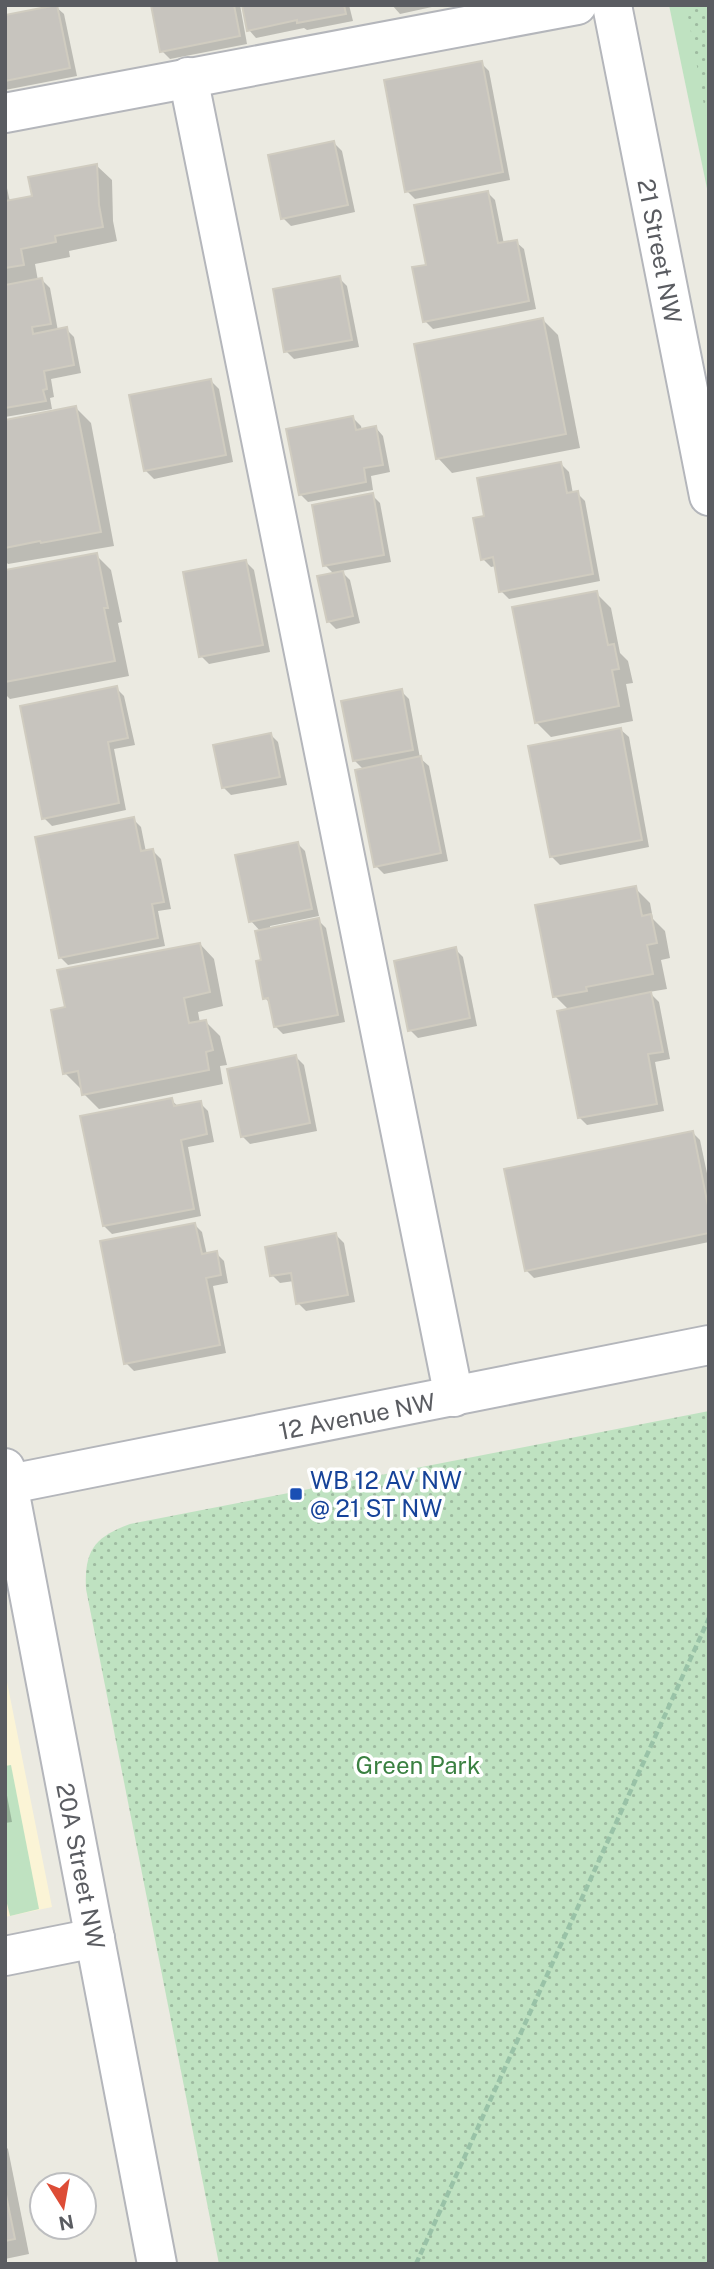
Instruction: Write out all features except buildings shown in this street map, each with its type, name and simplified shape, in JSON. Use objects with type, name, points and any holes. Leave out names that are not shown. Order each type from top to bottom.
[{"type":"street","points":[[5,113],[577,5]]},
{"type":"street","name":"21 Street NW","points":[[612,5],[709,496]]},
{"type":"street","points":[[188,77],[454,1397]]},
{"type":"street","name":"12 Avenue NW","points":[[6,1479],[454,1397],[709,1345]]},
{"type":"street","name":"20A Street NW","points":[[6,1479],[157,2264]]},
{"type":"street","points":[[5,1956],[95,1938]]},
{"type":"path","points":[[416,2264],[709,1618]]},
{"type":"shaded area","points":[[5,1672],[52,1907],[5,1917]]},
{"type":"green space","points":[[669,5],[709,5],[709,198]]},
{"type":"green space","points":[[686,5],[709,5],[709,133]]},
{"type":"green space","name":"Green Park","points":[[709,1411],[709,2264],[219,2264],[86,1589],[87,1564],[94,1547],[108,1534],[130,1524]]},
{"type":"green space","points":[[11,1765],[39,1909],[10,1916],[5,1895],[5,1766]]},
{"type":"place","name":"WB 12 AV NW @ 21 ST NW","points":[[296,1494]]}]
